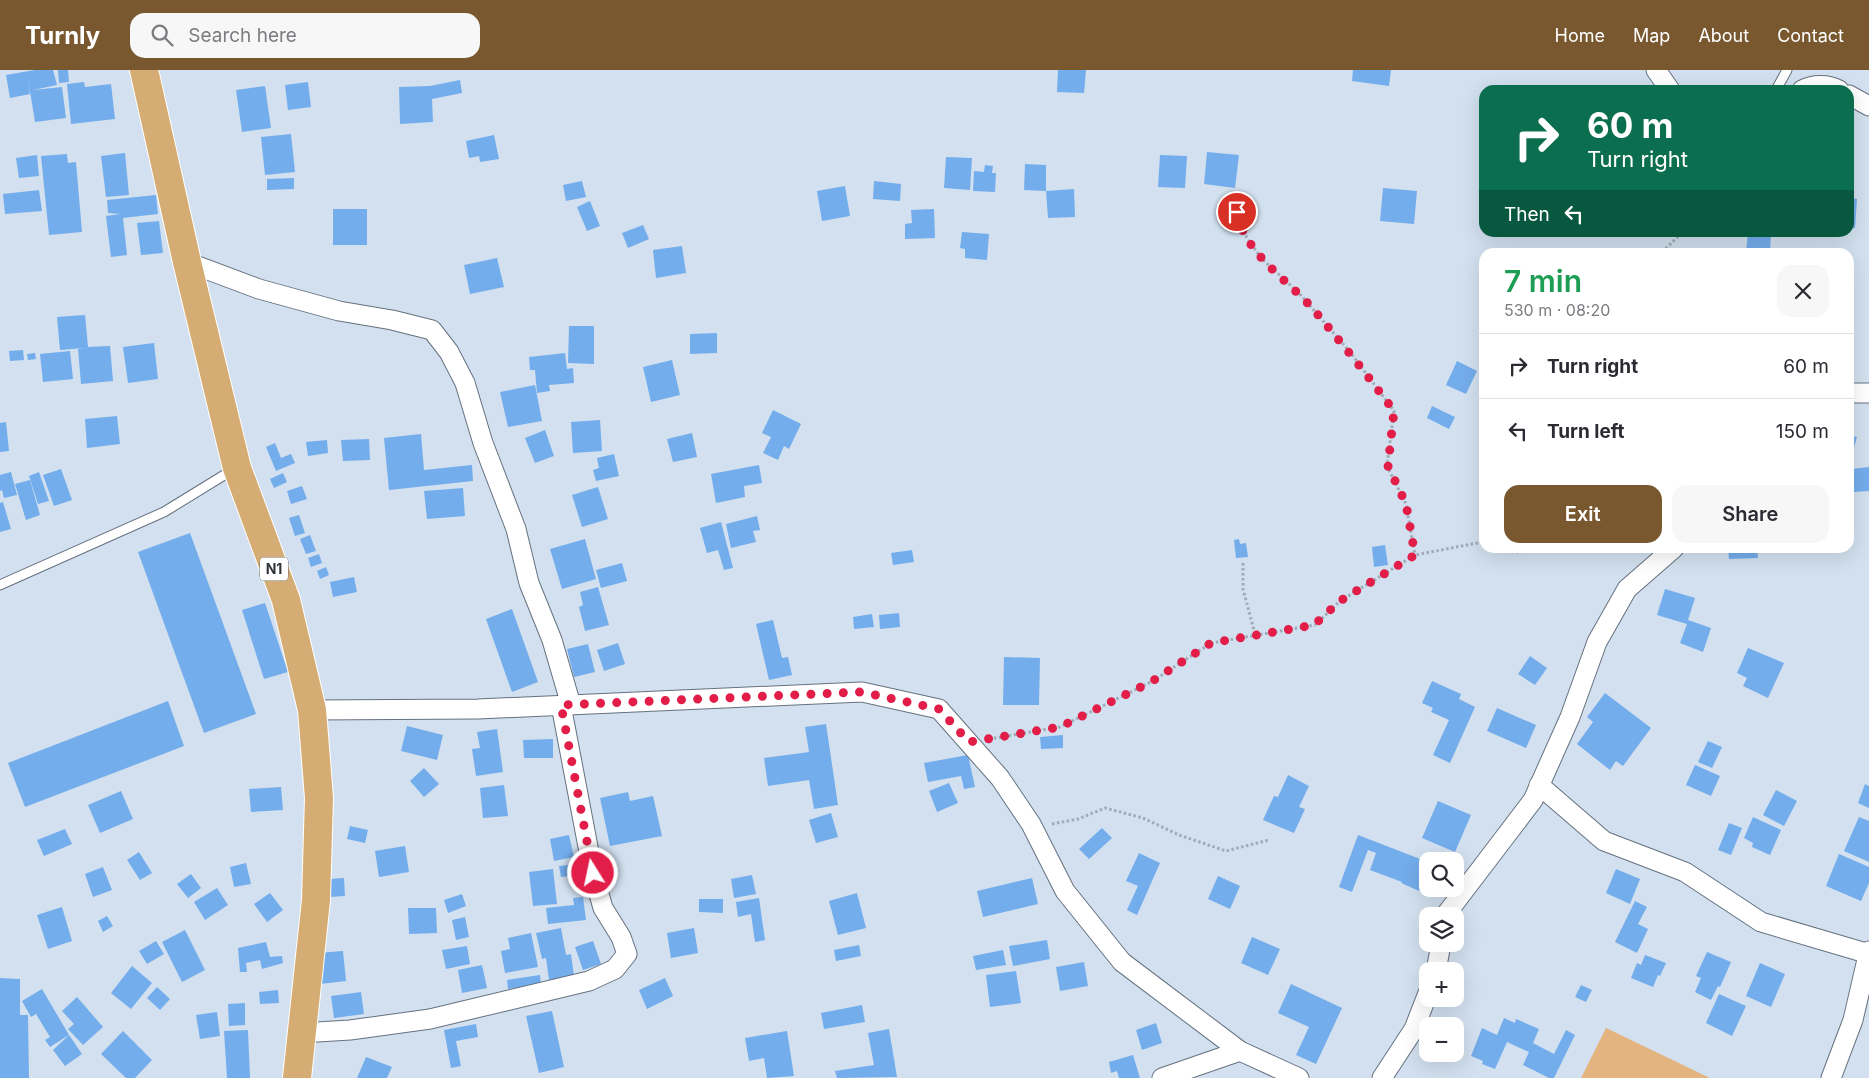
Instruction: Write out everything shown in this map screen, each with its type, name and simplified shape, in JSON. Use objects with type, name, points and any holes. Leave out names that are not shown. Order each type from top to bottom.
[{"type":"main road","name":"N1","points":[[144,70],[187,262],[237,468],[286,600],[312,710],[319,798],[316,900],[297,1078]]},
{"type":"street","points":[[1656,70],[1666,85]]},
{"type":"street","points":[[1854,98],[1869,106]]},
{"type":"street","points":[[187,262],[276,294],[339,312],[392,320],[432,330],[449,352],[465,383],[483,443],[516,529],[529,583],[552,640],[566,705],[593,873],[603,908],[620,937],[627,954],[614,969],[589,981],[430,1019],[350,1030],[301,1033]]},
{"type":"street","points":[[1854,393],[1869,393]]},
{"type":"street","points":[[1452,907],[1533,800],[1570,717],[1598,642],[1626,589],[1668,553]]},
{"type":"street","points":[[312,710],[478,709],[862,692],[939,709],[1000,778],[1031,824],[1065,891],[1122,962],[1240,1051],[1299,1078]]},
{"type":"street","points":[[1539,785],[1604,842],[1685,872],[1762,922],[1868,953],[1853,1020],[1831,1078]]},
{"type":"street","points":[[1382,1078],[1414,1029],[1423,1007]]},
{"type":"street","points":[[1162,1078],[1240,1051]]},
{"type":"lane","points":[[1779,85],[1787,70]]},
{"type":"lane","points":[[0,585],[164,512],[237,468]]},
{"type":"path","points":[[1235,198],[1240,226],[1261,258],[1298,292],[1350,352],[1394,411],[1388,466],[1406,504],[1415,555]]},
{"type":"path","points":[[1666,248],[1678,237]]},
{"type":"path","points":[[969,742],[1060,727],[1151,682],[1211,643],[1314,625],[1340,601],[1415,555],[1479,543]]},
{"type":"path","points":[[1243,563],[1243,589],[1255,634]]},
{"type":"path","points":[[1031,824],[1055,824],[1078,819],[1105,808],[1143,818],[1179,835],[1226,851],[1269,840]]},
{"type":"shaded area","points":[[1606,1028],[1710,1078],[1581,1078]]},
{"type":"building","points":[[35,70],[53,70],[57,85],[33,90],[62,87],[66,118],[35,122],[28,79],[30,94],[10,98],[6,75]]},
{"type":"building","points":[[58,70],[68,70],[69,82],[59,83]]},
{"type":"building","points":[[1058,70],[1086,70],[1084,93],[1057,92]]},
{"type":"building","points":[[1353,70],[1391,70],[1389,86],[1352,81]]},
{"type":"building","points":[[460,80],[462,93],[432,99],[433,122],[400,124],[399,87],[430,86]]},
{"type":"building","points":[[84,82],[85,87],[111,84],[115,119],[71,124],[67,84]]},
{"type":"building","points":[[308,82],[311,107],[288,110],[285,85]]},
{"type":"building","points":[[265,86],[271,128],[242,132],[236,90]]},
{"type":"building","points":[[291,134],[295,172],[265,175],[261,137]]},
{"type":"building","points":[[494,135],[499,159],[480,162],[479,156],[469,158],[466,141]]},
{"type":"building","points":[[1207,152],[1239,155],[1235,188],[1204,184]]},
{"type":"building","points":[[125,153],[129,195],[106,197],[101,156]]},
{"type":"building","points":[[67,154],[68,163],[76,162],[82,232],[49,235],[41,156]]},
{"type":"building","points":[[37,155],[39,176],[19,178],[16,158]]},
{"type":"building","points":[[1160,155],[1187,156],[1185,188],[1158,187]]},
{"type":"building","points":[[946,157],[972,158],[970,190],[944,188]]},
{"type":"building","points":[[1025,164],[1046,165],[1046,191],[1024,190]]},
{"type":"building","points":[[985,165],[993,166],[992,173],[996,173],[995,192],[973,191],[974,171],[984,172]]},
{"type":"building","points":[[294,178],[294,189],[267,190],[267,179]]},
{"type":"building","points":[[582,181],[586,197],[566,201],[563,185]]},
{"type":"building","points":[[874,181],[901,184],[900,201],[873,199]]},
{"type":"building","points":[[845,186],[850,216],[822,221],[817,191]]},
{"type":"building","points":[[1383,188],[1417,191],[1414,224],[1380,221]]},
{"type":"building","points":[[1074,189],[1075,217],[1048,218],[1046,191]]},
{"type":"building","points":[[39,190],[42,211],[5,214],[3,194]]},
{"type":"building","points":[[156,195],[158,214],[123,218],[127,255],[111,257],[106,216],[120,214],[108,213],[107,200]]},
{"type":"building","points":[[1854,199],[1857,199],[1854,228]]},
{"type":"building","points":[[590,201],[600,226],[587,231],[577,207]]},
{"type":"building","points":[[333,209],[367,209],[367,245],[333,245]]},
{"type":"building","points":[[934,209],[935,238],[905,239],[905,224],[912,223],[911,210]]},
{"type":"building","points":[[159,221],[163,253],[141,255],[137,223]]},
{"type":"building","points":[[643,225],[649,239],[628,248],[622,233]]},
{"type":"building","points":[[962,232],[989,234],[987,260],[965,258],[965,249],[960,248]]},
{"type":"building","points":[[1748,237],[1771,237],[1770,248],[1746,248]]},
{"type":"building","points":[[682,246],[686,273],[656,278],[653,250]]},
{"type":"building","points":[[497,258],[504,287],[470,294],[464,265]]},
{"type":"building","points":[[85,315],[88,347],[110,346],[113,381],[81,384],[78,349],[84,348],[60,350],[57,317]]},
{"type":"building","points":[[569,326],[594,326],[594,364],[568,363]]},
{"type":"building","points":[[717,333],[717,353],[690,354],[690,334]]},
{"type":"building","points":[[154,343],[158,379],[128,383],[123,347]]},
{"type":"building","points":[[23,350],[24,360],[10,361],[9,351]]},
{"type":"building","points":[[70,351],[73,379],[43,382],[40,354]]},
{"type":"building","points":[[35,353],[36,359],[28,360],[27,354]]},
{"type":"building","points":[[565,353],[567,369],[573,368],[574,383],[549,385],[550,391],[537,393],[535,370],[530,370],[529,357]]},
{"type":"building","points":[[672,360],[680,395],[651,402],[643,367]]},
{"type":"building","points":[[1457,361],[1477,371],[1466,394],[1446,385]]},
{"type":"building","points":[[535,385],[542,421],[508,427],[500,392]]},
{"type":"building","points":[[1432,406],[1455,417],[1449,429],[1427,418]]},
{"type":"building","points":[[773,410],[801,424],[789,449],[784,446],[778,460],[763,453],[771,437],[762,433]]},
{"type":"building","points":[[117,416],[120,444],[87,448],[85,419]]},
{"type":"building","points":[[600,420],[602,451],[573,453],[571,422]]},
{"type":"building","points":[[6,422],[9,451],[0,452],[0,423]]},
{"type":"building","points":[[545,430],[554,456],[535,463],[525,438]]},
{"type":"building","points":[[692,433],[697,457],[673,462],[667,439]]},
{"type":"building","points":[[421,434],[424,470],[472,465],[473,481],[389,490],[384,438]]},
{"type":"building","points":[[1854,436],[1857,437],[1854,447]]},
{"type":"building","points":[[369,439],[370,460],[343,461],[341,440]]},
{"type":"building","points":[[327,440],[328,453],[308,456],[306,442]]},
{"type":"building","points":[[275,443],[281,458],[291,454],[295,463],[276,471],[266,447]]},
{"type":"building","points":[[614,454],[619,476],[596,481],[593,470],[599,468],[597,458]]},
{"type":"building","points":[[759,465],[762,483],[744,486],[745,497],[716,503],[711,474]]},
{"type":"building","points":[[1869,467],[1869,491],[1854,492],[1854,469]]},
{"type":"building","points":[[61,469],[72,500],[54,506],[43,475]]},
{"type":"building","points":[[11,472],[17,495],[4,498],[2,490],[0,491],[0,475]]},
{"type":"building","points":[[39,472],[49,501],[38,504],[29,476]]},
{"type":"building","points":[[283,473],[287,482],[274,488],[270,479]]},
{"type":"building","points":[[30,480],[40,515],[26,520],[15,484]]},
{"type":"building","points":[[302,486],[307,499],[291,504],[287,491]]},
{"type":"building","points":[[598,487],[608,519],[582,527],[572,495]]},
{"type":"building","points":[[463,488],[465,516],[427,519],[424,491]]},
{"type":"building","points":[[3,502],[11,529],[0,532],[0,503]]},
{"type":"building","points":[[299,515],[305,533],[295,536],[289,518]]},
{"type":"building","points":[[757,516],[760,530],[753,531],[756,542],[731,548],[726,524]]},
{"type":"building","points":[[721,522],[733,568],[724,570],[718,550],[707,553],[700,528]]},
{"type":"building","points":[[190,533],[256,714],[204,733],[138,552]]},
{"type":"building","points":[[310,535],[316,551],[306,554],[300,539]]},
{"type":"building","points":[[585,539],[596,579],[562,589],[550,549]]},
{"type":"building","points":[[1239,539],[1240,544],[1246,543],[1248,557],[1236,558],[1234,540]]},
{"type":"building","points":[[1385,545],[1388,565],[1374,567],[1372,547]]},
{"type":"building","points":[[912,550],[914,562],[893,565],[891,553]]},
{"type":"building","points":[[1728,553],[1758,553],[1758,558],[1729,559]]},
{"type":"building","points":[[319,554],[322,563],[311,567],[308,558]]},
{"type":"building","points":[[622,563],[627,581],[601,588],[596,570]]},
{"type":"building","points":[[326,567],[329,575],[320,579],[317,571]]},
{"type":"building","points":[[354,577],[357,592],[333,597],[330,582]]},
{"type":"building","points":[[598,587],[609,625],[585,631],[579,607],[583,605],[580,592]]},
{"type":"building","points":[[1665,589],[1695,598],[1688,620],[1711,628],[1703,652],[1680,643],[1687,624],[1657,615]]},
{"type":"building","points":[[265,603],[288,672],[264,679],[242,610]]},
{"type":"building","points":[[512,609],[538,682],[512,692],[486,619]]},
{"type":"building","points":[[899,613],[900,627],[880,629],[879,615]]},
{"type":"building","points":[[872,614],[874,627],[854,629],[853,617]]},
{"type":"building","points":[[773,620],[782,658],[788,657],[792,675],[769,680],[756,624]]},
{"type":"building","points":[[618,643],[625,664],[604,671],[597,650]]},
{"type":"building","points":[[588,644],[595,672],[574,677],[567,649]]},
{"type":"building","points":[[1748,648],[1784,663],[1768,698],[1743,686],[1747,678],[1737,673]]},
{"type":"building","points":[[1530,656],[1547,668],[1535,685],[1518,674]]},
{"type":"building","points":[[1004,657],[1040,658],[1039,705],[1003,705]]},
{"type":"building","points":[[1432,681],[1461,694],[1459,699],[1475,707],[1450,763],[1433,755],[1449,720],[1431,712],[1433,708],[1422,703]]},
{"type":"building","points":[[1605,693],[1651,728],[1623,766],[1616,761],[1610,770],[1577,744],[1593,722],[1587,717]]},
{"type":"building","points":[[168,701],[184,746],[25,807],[8,763]]},
{"type":"building","points":[[1497,708],[1536,725],[1526,748],[1487,731]]},
{"type":"building","points":[[826,724],[838,805],[814,809],[809,780],[768,786],[764,758],[809,752],[805,727]]},
{"type":"building","points":[[407,726],[443,735],[437,760],[401,751]]},
{"type":"building","points":[[497,729],[503,772],[476,776],[472,749],[480,748],[477,732]]},
{"type":"building","points":[[1063,735],[1063,748],[1041,749],[1040,737]]},
{"type":"building","points":[[553,739],[553,758],[524,758],[523,740]]},
{"type":"building","points":[[1708,741],[1722,747],[1712,768],[1698,762]]},
{"type":"building","points":[[968,755],[975,787],[964,789],[961,776],[928,782],[924,763]]},
{"type":"building","points":[[1695,765],[1720,776],[1711,796],[1686,785]]},
{"type":"building","points":[[424,768],[439,784],[424,797],[410,781]]},
{"type":"building","points":[[1288,775],[1309,786],[1299,807],[1305,809],[1294,833],[1263,820],[1274,796],[1278,797]]},
{"type":"building","points":[[949,783],[958,803],[937,812],[929,791]]},
{"type":"building","points":[[1865,784],[1869,786],[1869,808],[1858,803]]},
{"type":"building","points":[[504,785],[508,816],[483,818],[480,788]]},
{"type":"building","points":[[281,787],[283,810],[251,812],[249,789]]},
{"type":"building","points":[[1776,790],[1797,801],[1784,826],[1763,815]]},
{"type":"building","points":[[121,791],[133,819],[100,833],[88,805]]},
{"type":"building","points":[[628,792],[630,801],[653,796],[662,836],[610,846],[600,798]]},
{"type":"building","points":[[1438,801],[1471,815],[1455,852],[1422,838]]},
{"type":"building","points":[[831,813],[838,837],[816,843],[809,820]]},
{"type":"building","points":[[1753,817],[1781,830],[1770,855],[1752,847],[1753,843],[1744,838]]},
{"type":"building","points":[[1859,817],[1869,821],[1869,862],[1844,851]]},
{"type":"building","points":[[1729,823],[1742,828],[1731,855],[1718,850]]},
{"type":"building","points":[[350,826],[368,830],[365,843],[347,839]]},
{"type":"building","points":[[1102,828],[1112,838],[1089,859],[1079,849]]},
{"type":"building","points":[[65,829],[72,844],[44,856],[37,840]]},
{"type":"building","points":[[569,835],[574,857],[554,861],[550,839]]},
{"type":"building","points":[[1358,835],[1419,859],[1419,891],[1402,882],[1370,870],[1376,853],[1368,850],[1352,892],[1339,887]]},
{"type":"building","points":[[405,846],[409,872],[379,877],[375,851]]},
{"type":"building","points":[[139,852],[152,873],[140,880],[127,860]]},
{"type":"building","points":[[1139,853],[1160,863],[1137,915],[1127,910],[1138,886],[1126,881]]},
{"type":"building","points":[[1839,854],[1869,867],[1869,883],[1861,901],[1826,886]]},
{"type":"building","points":[[246,863],[251,884],[234,887],[230,867]]},
{"type":"building","points":[[577,864],[578,875],[561,877],[559,866]]},
{"type":"building","points":[[103,867],[112,890],[93,897],[85,874]]},
{"type":"building","points":[[553,869],[557,904],[533,906],[529,872]]},
{"type":"building","points":[[1616,869],[1640,879],[1630,904],[1606,893]]},
{"type":"building","points":[[191,874],[201,888],[188,898],[177,884]]},
{"type":"building","points":[[752,875],[756,894],[734,898],[731,879]]},
{"type":"building","points":[[1218,876],[1240,886],[1230,909],[1208,899]]},
{"type":"building","points":[[344,878],[345,896],[330,897],[329,879]]},
{"type":"building","points":[[1032,878],[1038,904],[983,917],[977,891]]},
{"type":"building","points":[[217,888],[228,905],[205,920],[194,902]]},
{"type":"building","points":[[270,893],[283,910],[267,922],[254,904]]},
{"type":"building","points":[[857,893],[866,928],[838,935],[829,901]]},
{"type":"building","points":[[462,894],[466,906],[448,913],[444,900]]},
{"type":"building","points":[[583,897],[586,920],[548,924],[546,908],[574,905],[573,898]]},
{"type":"building","points":[[759,898],[765,940],[755,942],[751,914],[738,917],[736,902]]},
{"type":"building","points":[[699,899],[723,899],[723,913],[699,912]]},
{"type":"building","points":[[1635,901],[1647,907],[1638,924],[1648,929],[1637,953],[1615,942]]},
{"type":"building","points":[[62,907],[72,941],[48,949],[37,915]]},
{"type":"building","points":[[408,908],[436,908],[437,933],[409,934]]},
{"type":"building","points":[[107,916],[113,926],[103,932],[98,921]]},
{"type":"building","points":[[465,917],[469,937],[456,940],[452,920]]},
{"type":"building","points":[[561,928],[566,955],[571,954],[574,976],[549,980],[546,958],[542,959],[536,933]]},
{"type":"building","points":[[694,928],[698,953],[671,958],[667,933]]},
{"type":"building","points":[[185,930],[205,970],[182,982],[162,942]]},
{"type":"building","points":[[531,933],[538,967],[505,973],[501,951],[510,949],[508,938]]},
{"type":"building","points":[[1252,937],[1280,949],[1268,975],[1241,963]]},
{"type":"building","points":[[1047,940],[1050,959],[1013,966],[1009,946]]},
{"type":"building","points":[[156,941],[164,954],[147,964],[139,951]]},
{"type":"building","points":[[593,941],[601,964],[583,970],[575,947]]},
{"type":"building","points":[[266,942],[270,957],[282,956],[283,963],[262,969],[260,960],[246,963],[247,972],[240,972],[238,948]]},
{"type":"building","points":[[859,945],[861,956],[836,961],[834,950]]},
{"type":"building","points":[[467,946],[470,964],[446,969],[442,950]]},
{"type":"building","points":[[1003,950],[1006,965],[976,970],[973,956]]},
{"type":"building","points":[[343,951],[346,981],[320,984],[317,953]]},
{"type":"building","points":[[1707,952],[1731,962],[1720,987],[1718,986],[1711,1000],[1695,992],[1701,978],[1696,976]]},
{"type":"building","points":[[1645,955],[1666,963],[1653,987],[1631,978],[1637,963],[1641,965]]},
{"type":"building","points":[[1084,962],[1088,986],[1060,991],[1056,967]]},
{"type":"building","points":[[1760,963],[1785,974],[1771,1007],[1746,996]]},
{"type":"building","points":[[482,965],[487,988],[462,993],[458,970]]},
{"type":"building","points":[[132,966],[152,983],[131,1009],[111,993]]},
{"type":"building","points":[[1016,971],[1021,1003],[990,1007],[986,975]]},
{"type":"building","points":[[540,975],[541,984],[508,989],[507,980]]},
{"type":"building","points":[[0,978],[20,979],[20,1015],[28,1015],[29,1078],[0,1078]]},
{"type":"building","points":[[665,978],[673,996],[647,1009],[639,990]]},
{"type":"building","points":[[1291,984],[1342,1008],[1316,1064],[1296,1055],[1309,1027],[1278,1013]]},
{"type":"building","points":[[1581,985],[1592,990],[1586,1002],[1575,997]]},
{"type":"building","points":[[157,987],[170,999],[160,1010],[147,998]]},
{"type":"building","points":[[42,989],[69,1035],[50,1047],[45,1040],[50,1037],[36,1014],[31,1017],[22,1001]]},
{"type":"building","points":[[278,990],[279,1003],[260,1004],[259,992]]},
{"type":"building","points":[[361,992],[364,1014],[334,1018],[331,996]]},
{"type":"building","points":[[1719,994],[1746,1006],[1732,1036],[1706,1023]]},
{"type":"building","points":[[77,997],[103,1027],[83,1045],[68,1029],[74,1024],[62,1011]]},
{"type":"building","points":[[245,1003],[245,1025],[229,1026],[228,1004]]},
{"type":"building","points":[[862,1005],[865,1022],[824,1029],[821,1013]]},
{"type":"building","points":[[552,1011],[564,1067],[539,1073],[526,1016]]},
{"type":"building","points":[[217,1012],[220,1036],[200,1039],[196,1015]]},
{"type":"building","points":[[1504,1018],[1515,1023],[1516,1019],[1539,1029],[1533,1043],[1554,1054],[1566,1030],[1575,1035],[1554,1078],[1549,1078],[1523,1065],[1529,1052],[1507,1042],[1495,1069],[1482,1064],[1483,1061],[1471,1056],[1482,1028],[1497,1035]]},
{"type":"building","points":[[1156,1023],[1162,1043],[1142,1050],[1136,1030]]},
{"type":"building","points":[[476,1024],[478,1037],[456,1041],[461,1066],[451,1068],[444,1030]]},
{"type":"building","points":[[889,1029],[897,1077],[837,1078],[835,1071],[874,1065],[868,1033]]},
{"type":"building","points":[[248,1030],[250,1078],[227,1078],[224,1031]]},
{"type":"building","points":[[123,1031],[152,1060],[135,1078],[126,1078],[101,1054]]},
{"type":"building","points":[[787,1031],[794,1076],[767,1078],[764,1058],[749,1061],[745,1038]]},
{"type":"building","points":[[69,1035],[82,1054],[65,1066],[53,1050]]},
{"type":"building","points":[[1133,1055],[1140,1078],[1119,1078],[1117,1071],[1111,1073],[1109,1062]]},
{"type":"building","points":[[366,1057],[392,1067],[387,1078],[357,1078]]},
{"type":"route","points":[[593,873],[578,790],[565,735],[561,705],[862,692],[939,709],[969,742],[1060,727],[1151,682],[1211,643],[1314,625],[1340,601],[1415,555],[1406,504],[1388,466],[1394,411],[1350,352],[1298,292],[1261,258],[1240,226],[1237,212]]}]
